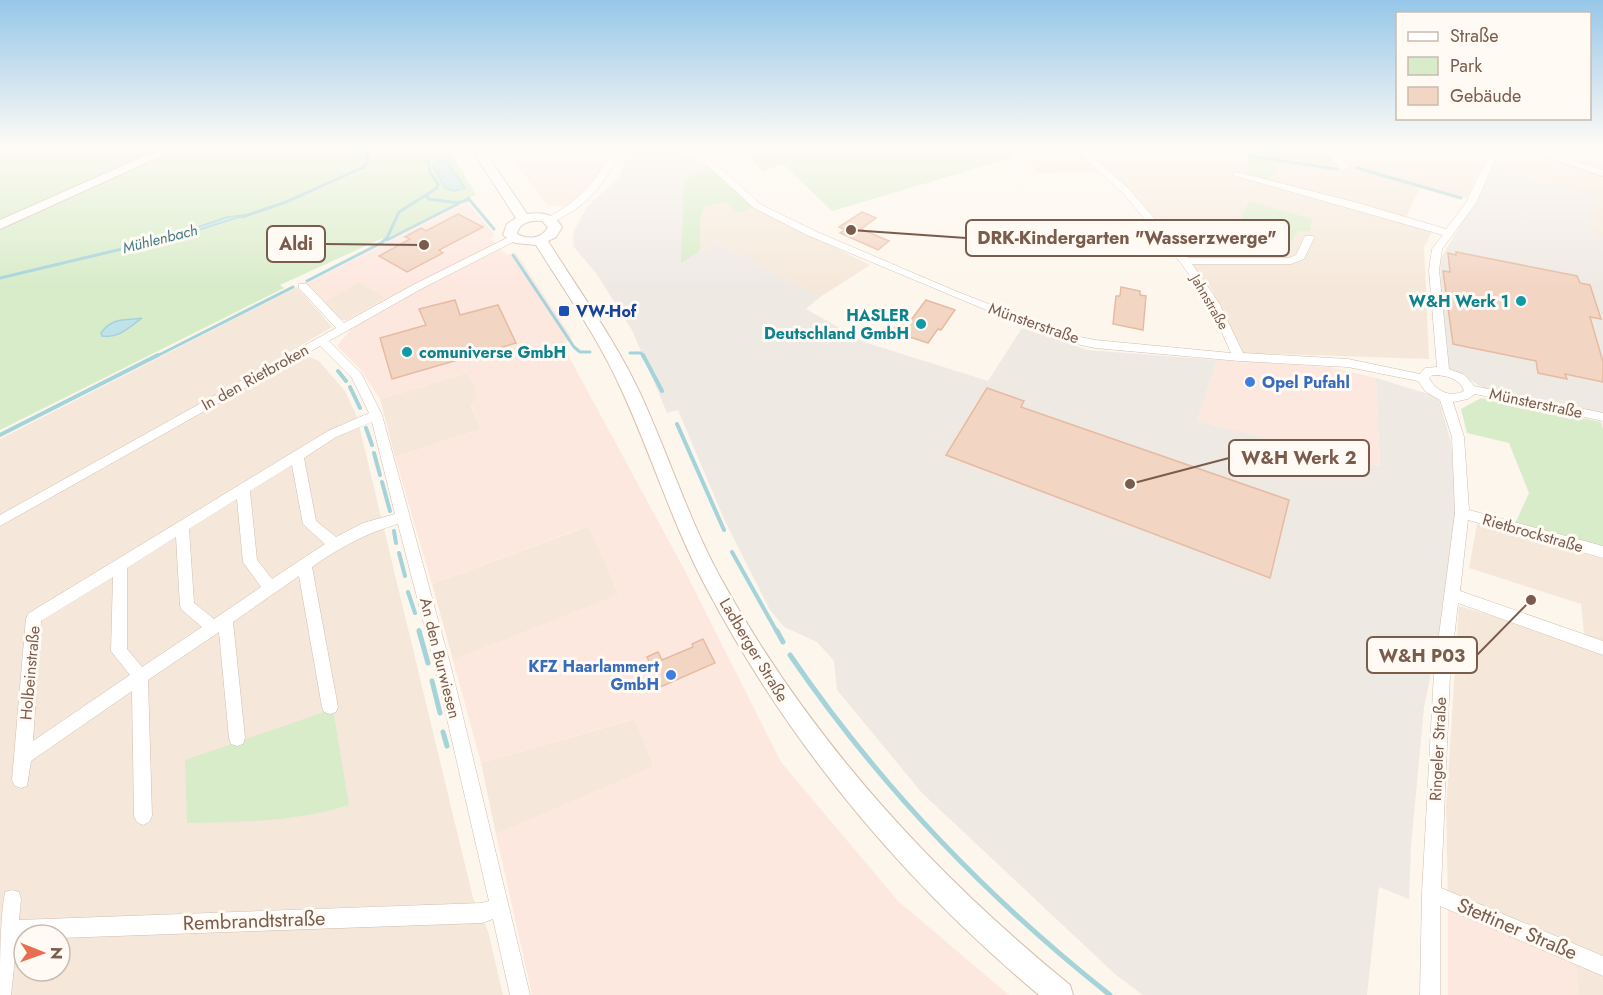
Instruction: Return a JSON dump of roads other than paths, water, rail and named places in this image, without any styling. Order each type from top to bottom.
[{"type":"main road","points":[[0,225],[71,193]]},
{"type":"main road","points":[[506,193],[523,219]]},
{"type":"main road","points":[[541,217],[550,220],[555,226],[554,230],[540,240],[525,242],[510,235],[511,228],[523,219],[541,217]]},
{"type":"main road","name":"Ladberger Straße","points":[[540,240],[609,348],[713,582],[748,644],[809,737],[858,800],[949,897],[1015,959],[1060,995]]},
{"type":"street","points":[[550,220],[575,207],[591,193]]},
{"type":"street","name":"Münsterstraße","points":[[744,193],[758,206],[801,228],[949,292],[1062,336],[1095,344],[1239,357],[1348,363],[1423,378],[1428,388],[1445,397],[1464,398],[1470,393],[1470,389]]},
{"type":"street","name":"Jahnstraße","points":[[1128,193],[1185,261],[1214,303],[1239,357]]},
{"type":"street","points":[[1310,193],[1448,233]]},
{"type":"street","points":[[1423,378],[1429,371],[1443,371],[1434,270],[1437,249],[1475,193]]},
{"type":"street","name":"In den Rietbroken","points":[[0,521],[417,286],[513,238]]},
{"type":"street","points":[[1185,261],[1292,261],[1300,257],[1310,238]]},
{"type":"street","points":[[303,286],[335,322],[344,328]]},
{"type":"street","name":"An den Burwiesen","points":[[321,340],[357,376],[376,415],[447,682],[520,995]]},
{"type":"street","name":"Münsterstraße","points":[[1443,371],[1460,378],[1470,389],[1603,417]]},
{"type":"street","name":"Ringeler Straße","points":[[1430,995],[1431,893],[1442,673],[1462,513],[1458,437],[1445,397]]},
{"type":"street","name":"Holbeinstraße","points":[[21,780],[34,618],[297,456],[351,424],[376,415]]},
{"type":"street","points":[[297,456],[310,524],[335,544]]},
{"type":"street","points":[[243,490],[250,562],[269,587]]},
{"type":"street","name":"Rietbrockstraße","points":[[1462,513],[1603,552]]},
{"type":"street","name":"Holbeinstraße","points":[[23,757],[335,544],[368,527],[403,517]]},
{"type":"street","points":[[182,526],[187,606],[218,622],[237,738]]},
{"type":"street","points":[[304,564],[330,707]]},
{"type":"street","points":[[120,565],[119,651],[140,676],[143,816]]},
{"type":"street","points":[[1452,595],[1603,648]]},
{"type":"street","name":"Stettiner Straße","points":[[1431,893],[1603,966]]},
{"type":"street","points":[[1,995],[12,899]]},
{"type":"street","name":"Rembrandtstraße","points":[[8,930],[482,913],[499,907]]},
{"type":"water","points":[[246,215],[170,239],[169,237],[227,217]]},
{"type":"water","points":[[142,318],[119,334],[102,336],[101,333],[105,328],[114,322]]},
{"type":"waterway","name":"Mühlenbach","points":[[242,217],[305,193]]},
{"type":"waterway","points":[[1445,193],[1461,198]]},
{"type":"waterway","points":[[307,281],[381,243],[387,238],[399,212],[426,195]]},
{"type":"waterway","points":[[426,195],[429,199],[459,203],[469,199]]},
{"type":"waterway","points":[[469,199],[494,229]]},
{"type":"waterway","points":[[387,240],[458,204]]},
{"type":"waterway","name":"Mühlenbach","points":[[0,278],[172,237]]},
{"type":"waterway","points":[[513,255],[574,347],[580,352],[590,352]]},
{"type":"waterway","points":[[155,357],[293,287]]},
{"type":"waterway","points":[[630,353],[641,353],[644,357]]},
{"type":"waterway","points":[[0,435],[158,355]]},
{"type":"waterway","points":[[643,355],[662,391]]},
{"type":"waterway","points":[[338,371],[346,381]]},
{"type":"waterway","points":[[350,387],[360,408]]},
{"type":"waterway","points":[[677,424],[724,530]]},
{"type":"waterway","points":[[366,428],[372,445]]},
{"type":"waterway","points":[[374,453],[380,475]]},
{"type":"waterway","points":[[382,482],[390,511]]},
{"type":"waterway","points":[[394,531],[396,543]]},
{"type":"waterway","points":[[732,552],[777,632]]},
{"type":"waterway","points":[[399,553],[405,576]]},
{"type":"waterway","points":[[408,592],[415,613]]},
{"type":"waterway","points":[[419,631],[428,663]]},
{"type":"waterway","points":[[777,631],[783,642]]},
{"type":"waterway","points":[[790,655],[860,749],[937,837],[1020,919],[1110,995]]},
{"type":"waterway","points":[[432,681],[440,713]]},
{"type":"waterway","points":[[443,732],[447,746]]},
{"type":"place","name":"DRK-Kindergarten \"Wasserzwerge\"","points":[[851,230]]},
{"type":"place","name":"Aldi","points":[[424,245]]},
{"type":"place","name":"W&H Werk 1","points":[[1521,301]]},
{"type":"place","name":"VW-Hof","points":[[564,311]]},
{"type":"place","name":"HASLER Deutschland GmbH","points":[[921,324]]},
{"type":"place","name":"comuniverse GmbH","points":[[407,352]]},
{"type":"place","name":"Opel Pufahl","points":[[1250,382]]},
{"type":"place","name":"W&H Werk 2","points":[[1130,484]]},
{"type":"place","name":"W&H P03","points":[[1531,600]]},
{"type":"place","name":"KFZ Haarlammert GmbH","points":[[671,675]]}]
